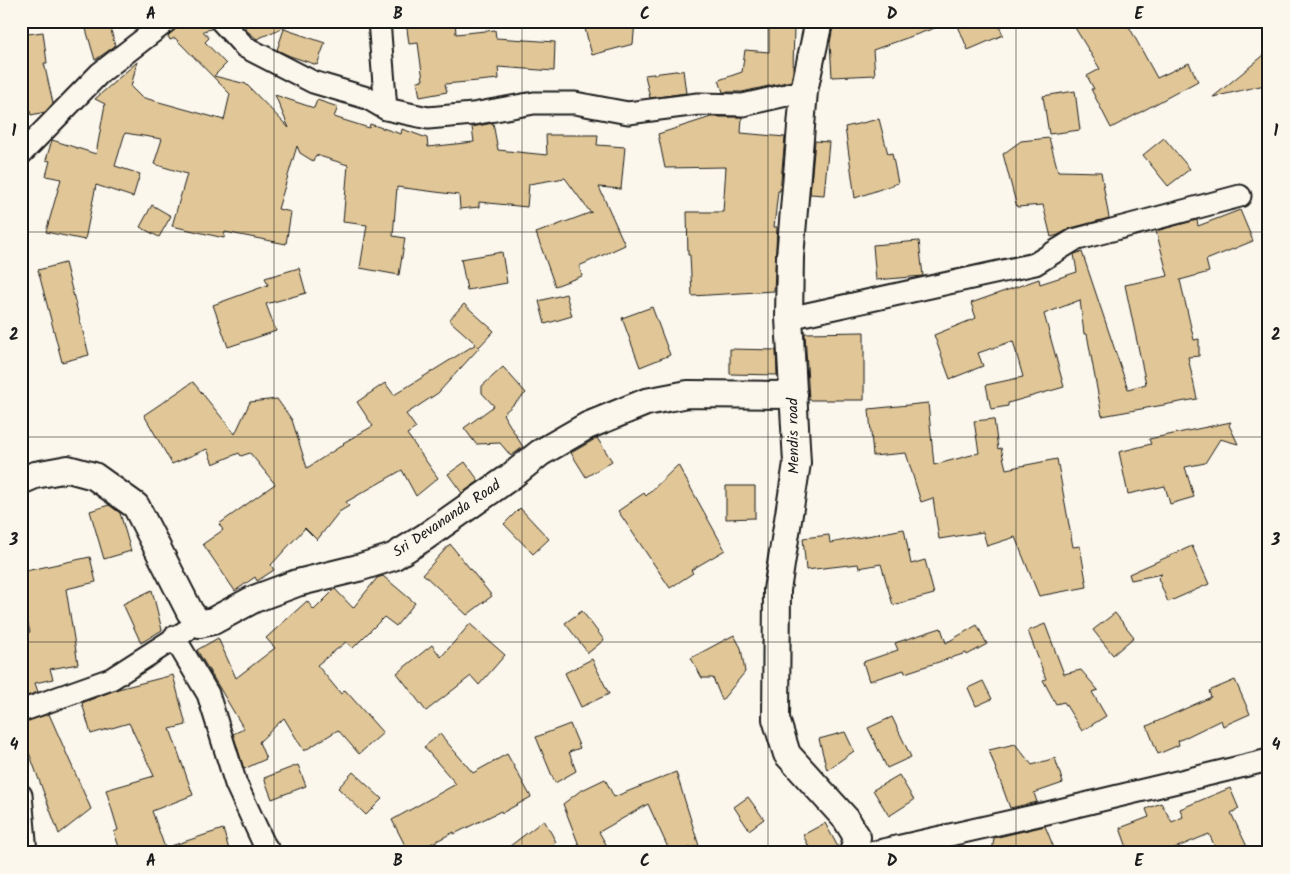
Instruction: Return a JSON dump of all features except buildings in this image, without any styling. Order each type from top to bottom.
[{"type":"street","points":[[21,154],[100,73],[168,21]]},
{"type":"street","points":[[221,21],[245,47],[312,82],[367,98],[386,109],[428,118],[473,114],[534,103],[575,103],[628,113],[698,104],[742,105],[804,91]]},
{"type":"street","points":[[378,21],[386,109]]},
{"type":"street","name":"Mendis road","points":[[819,21],[804,91],[790,257],[789,318],[797,463],[777,590],[776,719],[787,754],[846,819],[857,837],[853,853]]},
{"type":"street","points":[[789,318],[1035,264],[1074,240],[1240,196]]},
{"type":"street","name":"Sri Devananda Road","points":[[21,711],[111,679],[174,637],[200,624],[213,621],[254,599],[297,583],[358,568],[393,556],[425,537],[510,477],[540,453],[587,426],[646,402],[688,394],[794,396]]},
{"type":"street","points":[[21,482],[35,475],[68,469],[94,476],[136,506],[190,612],[200,624]]},
{"type":"street","points":[[174,637],[208,694],[236,784],[270,853]]},
{"type":"street","points":[[870,853],[1269,760]]},
{"type":"street","points":[[21,795],[26,853]]}]
